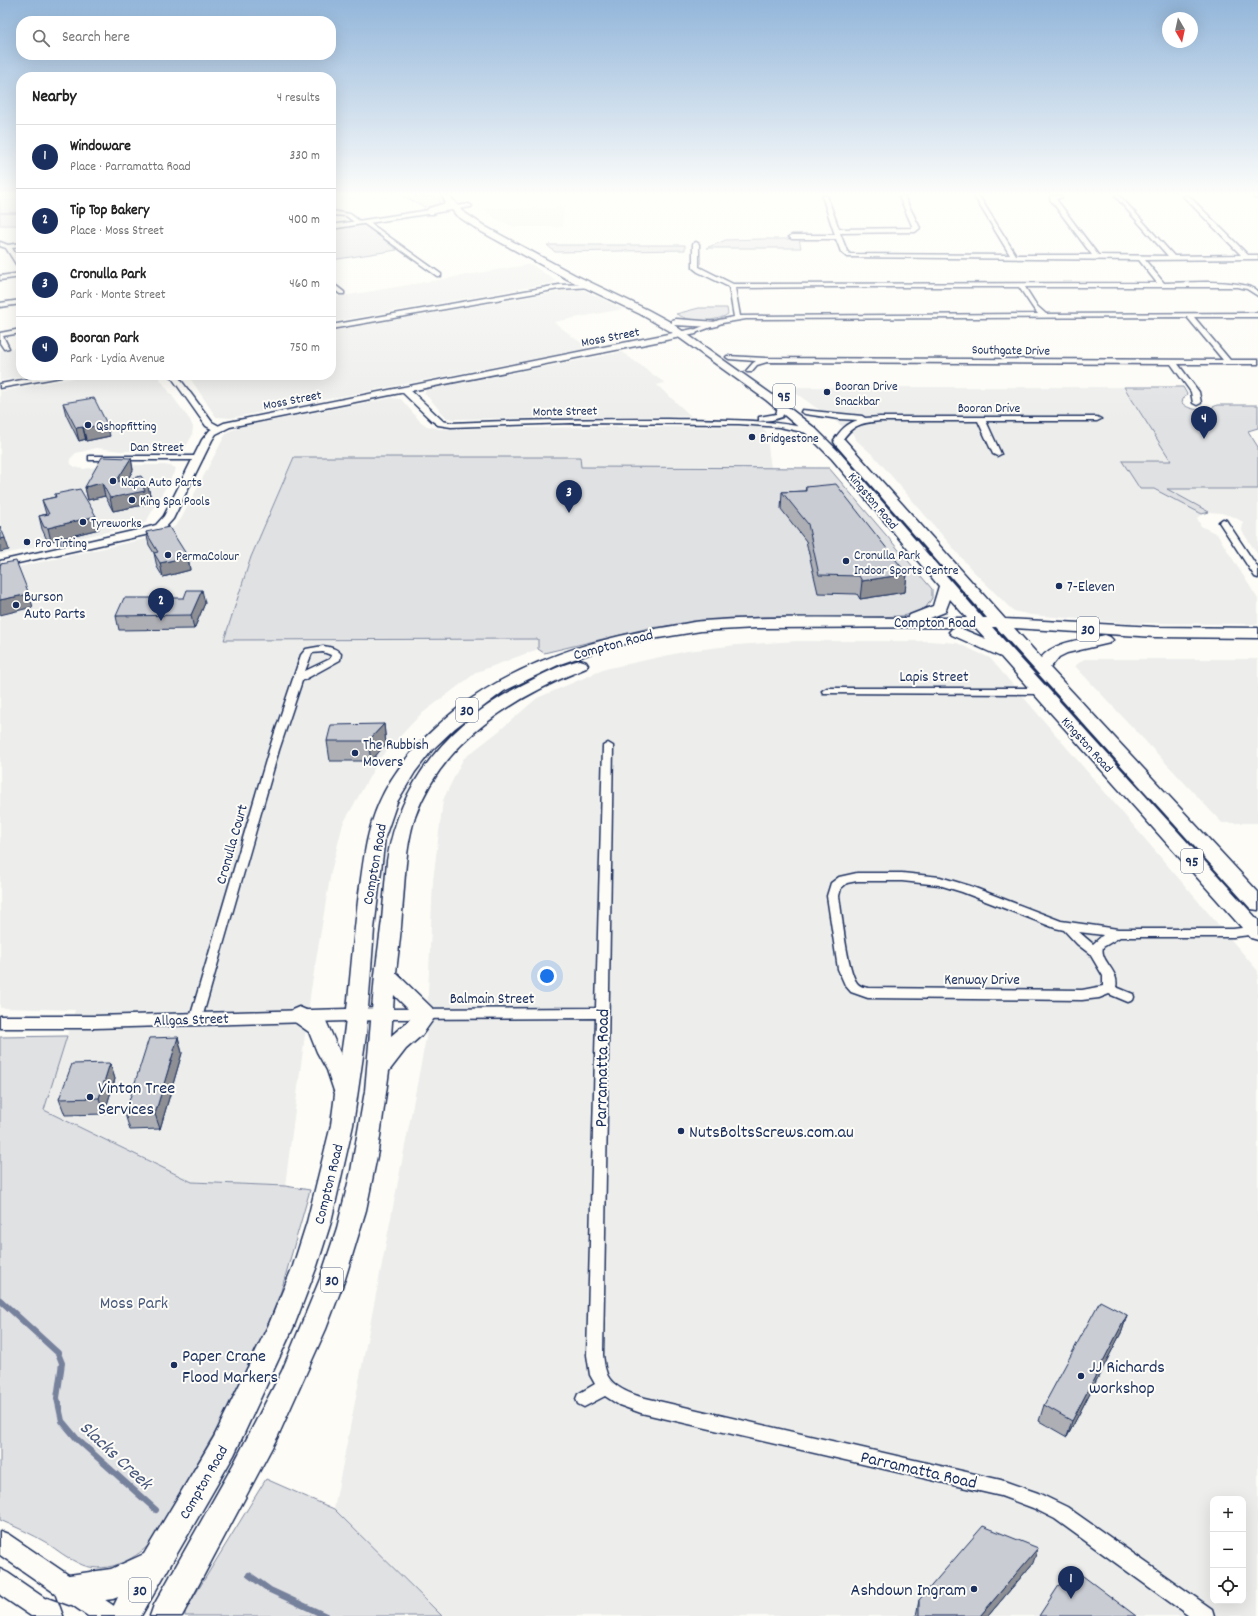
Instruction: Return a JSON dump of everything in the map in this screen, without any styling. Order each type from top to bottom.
[{"type":"main road","name":"Kingston Road","points":[[560,271],[687,333],[729,357],[805,412],[831,434],[862,466],[922,536],[995,628],[1008,655],[1257,931]]},
{"type":"main road","name":"Kingston Road","points":[[575,271],[676,322],[687,333],[812,432],[840,460],[947,585],[1042,668],[1258,904]]},
{"type":"main road","points":[[676,322],[709,329]]},
{"type":"main road","points":[[907,622],[940,608],[947,585]]},
{"type":"main road","name":"Compton Road","points":[[124,1616],[224,1446],[281,1326],[305,1266],[319,1222],[338,1146],[347,1096],[364,929],[376,837],[388,802],[406,770],[426,746],[449,724],[480,700],[518,678],[561,659],[601,645],[650,634],[701,626],[736,624],[907,622],[995,628],[1106,640],[1167,643],[1258,644]]},
{"type":"main road","name":"Compton Road","points":[[165,1616],[247,1470],[284,1395],[324,1302],[350,1226],[369,1136],[378,1070],[382,1014],[392,920],[396,854],[399,837],[411,803],[431,769],[443,752],[474,723],[506,700],[546,679],[586,662],[646,645],[688,638],[748,633],[957,632],[995,628],[1258,633]]},
{"type":"main road","points":[[957,632],[1008,655]]},
{"type":"main road","points":[[1042,668],[1053,654],[1062,649],[1106,640]]},
{"type":"main road","points":[[378,1070],[398,1043],[414,1029],[426,1014],[386,975]]},
{"type":"main road","points":[[299,1015],[318,1027],[328,1052],[338,1069],[347,1096]]},
{"type":"main road","points":[[69,1590],[113,1584],[155,1564]]},
{"type":"street","points":[[434,271],[439,275]]},
{"type":"street","points":[[701,271],[732,286],[1247,286],[1258,294]]},
{"type":"street","points":[[1151,271],[1162,285]]},
{"type":"street","points":[[0,278],[16,276]]},
{"type":"street","points":[[559,287],[572,278]]},
{"type":"street","points":[[336,326],[559,287],[590,286]]},
{"type":"street","points":[[732,286],[737,318]]},
{"type":"street","points":[[1021,286],[1034,308],[1044,316]]},
{"type":"street","points":[[336,288],[342,293]]},
{"type":"street","points":[[0,305],[16,303]]},
{"type":"street","points":[[1189,315],[1228,362]]},
{"type":"street","points":[[687,333],[709,329],[737,318],[1258,315]]},
{"type":"street","points":[[6,348],[0,336],[16,333]]},
{"type":"street","name":"Moss Street","points":[[218,429],[227,425],[687,333]]},
{"type":"street","name":"Southgate Drive","points":[[729,357],[765,360],[1258,362]]},
{"type":"street","points":[[749,371],[754,365],[765,360]]},
{"type":"street","points":[[1173,362],[1195,392],[1197,403]]},
{"type":"street","points":[[0,386],[33,380]]},
{"type":"street","points":[[0,564],[145,532],[160,527],[167,520],[207,440],[218,429],[208,424],[177,380]]},
{"type":"street","name":"Monte Street","points":[[405,390],[434,418],[441,423],[452,425],[578,421],[739,422],[779,425],[812,432]]},
{"type":"street","name":"Monte Street","points":[[739,422],[776,417],[780,414],[782,408]]},
{"type":"street","name":"Booran Drive","points":[[805,412],[839,417],[880,419],[1097,419]]},
{"type":"street","name":"Booran Drive","points":[[831,434],[862,422],[880,419]]},
{"type":"street","points":[[981,419],[997,454]]},
{"type":"street","name":"Dan Street","points":[[92,458],[199,458]]},
{"type":"street","points":[[1223,522],[1258,575]]},
{"type":"street","name":"Cronulla Court","points":[[196,1018],[274,750],[298,679]]},
{"type":"street","name":"Lapis Street","points":[[827,691],[1040,691]]},
{"type":"street","name":"Parramatta Road","points":[[608,746],[595,1355],[598,1375],[606,1387],[625,1400],[641,1405],[1001,1488],[1026,1496],[1061,1513],[1205,1616]]},
{"type":"street","name":"Kenway Drive","points":[[1069,928],[1087,947],[1096,952],[1110,975],[1111,981],[1109,989],[1099,994],[1082,995],[868,994],[852,992],[844,969],[833,904],[834,880],[857,877],[916,878],[940,881],[966,889],[1069,928],[1118,933],[1233,933],[1257,931]]},
{"type":"street","points":[[1096,952],[1098,945],[1118,933]]},
{"type":"street","points":[[1109,989],[1128,997]]},
{"type":"street","name":"Balmain Street","points":[[382,1014],[602,1013]]},
{"type":"street","name":"Allgas Street","points":[[0,1022],[140,1021],[299,1015],[382,1014]]},
{"type":"street","points":[[584,1399],[606,1387]]},
{"type":"street","points":[[0,1542],[109,1616]]},
{"type":"street","points":[[0,1581],[48,1615]]},
{"type":"shaded area","points":[[487,271],[542,271],[556,281],[553,283],[336,321],[336,297]]},
{"type":"shaded area","points":[[575,289],[584,290],[623,309],[554,322],[588,348],[231,418],[216,417],[191,380],[336,380],[336,330]]},
{"type":"shaded area","points":[[16,348],[16,378],[0,381],[0,350]]},
{"type":"shaded area","points":[[622,352],[665,383],[657,385],[691,416],[454,419],[447,418],[424,393],[426,390]]},
{"type":"shaded area","points":[[63,380],[161,380],[190,420],[193,427],[192,436],[184,450],[120,451],[97,448],[76,453],[70,459],[71,464],[75,467],[83,469],[111,465],[165,465],[174,467],[176,469],[146,522],[140,525],[0,555],[0,391]]},
{"type":"shaded area","points":[[787,387],[1124,387],[1171,461],[1123,461],[1140,489],[1154,489],[1202,514],[1197,518],[1201,526],[1217,534],[1258,599],[1258,624],[1125,623],[1031,615],[1013,611],[971,569],[876,458],[855,439],[853,434]]},
{"type":"shaded area","points":[[391,398],[401,399],[420,421],[427,426],[440,429],[760,427],[766,431],[771,468],[581,467],[580,457],[293,457],[251,557],[224,640],[539,639],[538,649],[477,672],[420,715],[380,758],[343,824],[331,872],[311,990],[285,1186],[192,1182],[43,1110],[75,1010],[0,1008],[0,571],[149,538],[165,532],[175,526],[181,519],[224,437],[229,431],[244,426]]},
{"type":"shaded area","points":[[1166,489],[1258,489],[1258,555],[1242,531],[1243,522],[1234,517],[1221,513],[1209,512]]},
{"type":"shaded area","points":[[797,641],[930,641],[957,643],[990,658],[1258,971],[1258,1616],[442,1616],[334,1509],[426,1038],[433,880],[443,800],[463,759],[499,731],[537,698],[605,669],[687,651],[736,645]]},
{"type":"shaded area","points":[[1084,659],[1258,659],[1258,823],[1222,823],[1075,666]]},
{"type":"green space","points":[[699,308],[727,308],[728,314],[716,319],[695,321],[676,314]]},
{"type":"green space","points":[[1124,387],[1183,387],[1187,394],[1182,403],[1190,408],[1199,410],[1217,405],[1258,405],[1258,428],[1248,431],[1258,447],[1258,489],[1167,489],[1209,512],[1202,514],[1154,489],[1140,489],[1122,461],[1171,461]]},
{"type":"green space","points":[[294,457],[580,457],[581,467],[829,468],[932,589],[932,598],[925,609],[918,613],[901,616],[850,618],[761,617],[730,619],[649,628],[544,653],[538,649],[538,639],[224,640],[251,557]]},
{"type":"green space","name":"Moss Park","points":[[67,1036],[44,1110],[192,1182],[285,1186],[310,1190],[281,1291],[244,1385],[151,1543],[136,1556],[127,1561],[117,1565],[97,1568],[88,1567],[78,1563],[47,1543],[0,1520],[0,1037]]},
{"type":"green space","points":[[266,1479],[334,1509],[442,1616],[185,1616],[185,1611]]},
{"type":"building","points":[[94,398],[107,424],[76,428],[63,403]]},
{"type":"building","points":[[102,457],[131,458],[116,482],[141,476],[148,486],[143,487],[145,491],[110,498],[102,483],[85,487]]},
{"type":"building","name":"Cronulla Park Indoor Sports Centre","points":[[836,484],[907,574],[862,581],[859,576],[819,575],[808,524],[782,492],[806,491],[806,487]]},
{"type":"building","points":[[80,489],[96,516],[48,528],[44,527],[39,516],[49,514],[42,500],[56,497],[55,494]]},
{"type":"building","points":[[0,526],[5,538],[0,539]]},
{"type":"building","points":[[169,527],[188,557],[160,563],[154,553],[158,552],[146,532]]},
{"type":"building","points":[[16,561],[29,594],[0,600],[0,564]]},
{"type":"building","points":[[187,590],[202,590],[191,615],[116,616],[124,598],[184,598]]},
{"type":"building","points":[[384,724],[368,741],[327,741],[331,725]]},
{"type":"building","points":[[178,1037],[155,1114],[125,1114],[149,1038]]},
{"type":"building","points":[[110,1063],[99,1098],[59,1099],[72,1064]]},
{"type":"building","name":"JJ Richards workshop","points":[[1100,1301],[1127,1315],[1072,1421],[1044,1405]]},
{"type":"building","name":"Ashdown Ingram","points":[[983,1526],[1038,1548],[980,1616],[919,1616],[919,1600]]},
{"type":"building","points":[[1071,1567],[1136,1616],[1039,1616]]},
{"type":"waterway","name":"Slacks Creek","points":[[0,1300],[58,1353],[62,1363],[57,1398],[62,1421],[77,1439],[156,1510]]},
{"type":"waterway","name":"Slacks Creek","points":[[249,1575],[270,1590],[326,1616]]},
{"type":"place","name":"Booran Drive Snackbar","points":[[827,392]]},
{"type":"place","name":"Qshopfitting","points":[[88,425]]},
{"type":"place","name":"Bridgestone","points":[[752,437]]},
{"type":"place","name":"Booran Park","points":[[1204,439]]},
{"type":"place","name":"Napa Auto Parts","points":[[113,481]]},
{"type":"place","name":"King Spa Pools","points":[[132,500]]},
{"type":"place","name":"Cronulla Park","points":[[569,513]]},
{"type":"place","name":"Tyreworks","points":[[83,522]]},
{"type":"place","name":"Pro Tinting","points":[[27,542]]},
{"type":"place","name":"PermaColour","points":[[168,555]]},
{"type":"place","name":"Cronulla Park Indoor Sports Centre","points":[[846,561]]},
{"type":"place","name":"7-Eleven","points":[[1059,586]]},
{"type":"place","name":"Burson Auto Parts","points":[[16,605]]},
{"type":"place","name":"Tip Top Bakery","points":[[161,621]]},
{"type":"place","name":"The Rubbish Movers","points":[[355,753]]},
{"type":"place","name":"Vinton Tree Services","points":[[90,1097]]},
{"type":"place","name":"NutsBoltsScrews.com.au","points":[[681,1131]]},
{"type":"place","name":"Paper Crane Flood Markers","points":[[174,1365]]},
{"type":"place","name":"JJ Richards workshop","points":[[1081,1376]]},
{"type":"place","name":"Ashdown Ingram","points":[[974,1589]]},
{"type":"place","name":"Windoware","points":[[1071,1599]]}]
